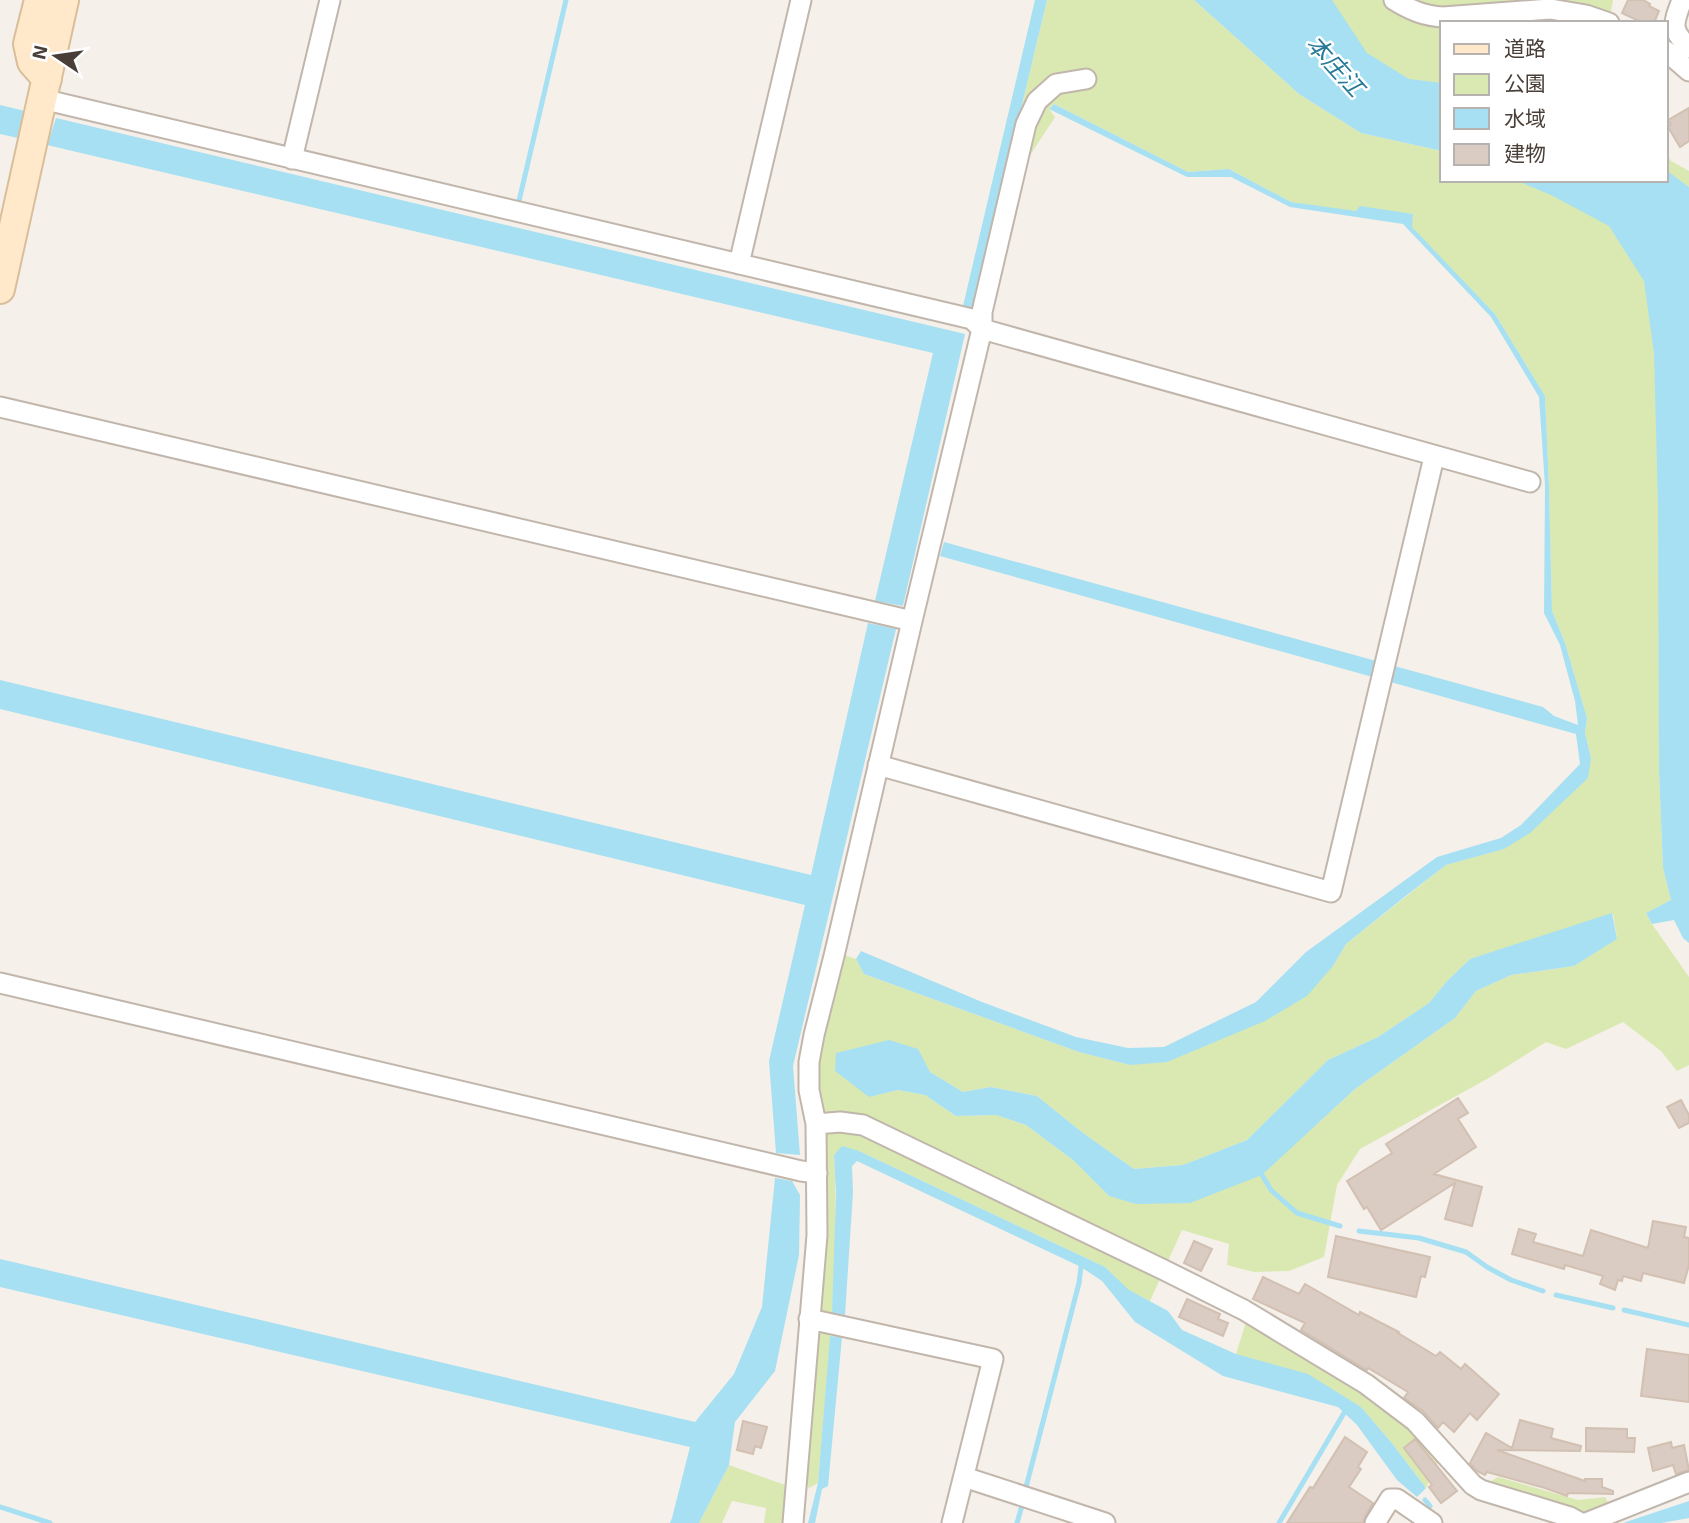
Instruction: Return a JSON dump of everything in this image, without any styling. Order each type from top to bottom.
[{"type":"street","points":[[39,0],[29,44],[32,62],[44,89]]},
{"type":"street","points":[[0,289],[64,0]]},
{"type":"street","points":[[292,159],[330,0]]},
{"type":"street","points":[[739,264],[801,0]]},
{"type":"street","points":[[1394,0],[1410,10],[1443,18],[1550,9],[1603,21]]},
{"type":"street","points":[[1682,0],[1674,21],[1677,36],[1689,48]]},
{"type":"street","points":[[1668,53],[1689,71]]},
{"type":"street","points":[[793,1523],[817,1235],[816,1124],[809,1090],[809,1062],[814,1035],[982,329],[982,312],[1026,124],[1038,102],[1056,84],[1086,79]]},
{"type":"street","points":[[44,89],[292,159],[972,319],[982,329],[1530,482]]},
{"type":"street","points":[[0,407],[912,621]]},
{"type":"street","points":[[878,765],[1331,892],[1434,457]]},
{"type":"street","points":[[0,983],[817,1173]]},
{"type":"street","points":[[816,1124],[840,1122],[863,1125],[1244,1310],[1366,1384],[1415,1420],[1473,1485],[1581,1523]]},
{"type":"street","points":[[810,1319],[993,1359],[952,1523]]},
{"type":"street","points":[[964,1476],[1105,1523]]},
{"type":"street","points":[[1586,1523],[1689,1482]]},
{"type":"street","points":[[1375,1523],[1390,1499],[1396,1499],[1432,1523]]},
{"type":"green space","points":[[1047,0],[1194,0],[1299,94],[1361,133],[1440,151],[1440,182],[1589,182],[1652,246],[1674,548],[1659,771],[1663,868],[1671,900],[1646,913],[1689,977],[1689,1065],[1677,1071],[1661,1051],[1623,1022],[1566,1049],[1546,1042],[1487,1079],[1360,1149],[1337,1185],[1324,1257],[1289,1271],[1254,1272],[1227,1265],[1229,1244],[1182,1230],[1150,1301],[1128,1290],[1105,1267],[859,1151],[834,1155],[834,1278],[829,1360],[818,1483],[809,1488],[803,1478],[817,1060],[842,954],[856,959],[864,974],[1079,1052],[1130,1065],[1333,966],[1346,944],[1446,865],[1503,849],[1591,758],[1585,733],[1587,718],[1565,643],[1552,611],[1545,396],[1495,314],[1411,227],[1413,214],[1356,212],[1291,202],[1229,169],[1188,172],[1054,104],[1049,109],[1055,117],[1029,157],[1010,155]],"holes":[[[1613,914],[1617,938],[1574,966],[1511,975],[1476,991],[1455,1018],[1355,1089],[1318,1123],[1109,1196],[1073,1160],[1026,1125],[996,1115],[956,1116],[925,1095],[898,1090],[869,1097],[930,1072],[963,1092],[991,1087],[1037,1096],[1134,1169],[1183,1165],[1247,1140],[1328,1060],[1378,1037],[1429,1003],[1470,959]]]},
{"type":"green space","points":[[1304,0],[1613,0],[1609,21],[1440,21],[1440,98],[1401,92]]},
{"type":"green space","points":[[1668,156],[1671,161],[1689,171],[1689,187],[1668,172]]},
{"type":"green space","points":[[1246,1322],[1362,1388],[1409,1425],[1439,1460],[1426,1488],[1361,1407],[1236,1354]]},
{"type":"green space","points":[[729,1465],[785,1485],[785,1523],[764,1523],[766,1508],[732,1501],[722,1523],[699,1523]]},
{"type":"green space","points":[[1498,1477],[1578,1500],[1605,1497],[1611,1507],[1586,1516],[1486,1484]]},
{"type":"water","points":[[1035,0],[1047,0],[973,310],[963,306]]},
{"type":"water","name":"本庄江","points":[[1194,0],[1332,0],[1367,53],[1409,79],[1440,83],[1440,151],[1361,133],[1299,94]]},
{"type":"water","points":[[1054,104],[1188,172],[1229,169],[1291,202],[1356,211],[1360,206],[1413,214],[1412,227],[1495,314],[1545,396],[1552,611],[1565,643],[1587,718],[1585,733],[1591,758],[1588,778],[1530,833],[1504,849],[1446,865],[1346,944],[1333,966],[1307,996],[1265,1021],[1167,1062],[1130,1065],[1079,1052],[864,974],[856,959],[861,951],[982,1002],[1076,1037],[1128,1048],[1164,1047],[1256,1002],[1306,952],[1437,857],[1501,838],[1521,825],[1580,764],[1576,734],[940,556],[944,542],[1543,707],[1554,716],[1578,725],[1575,701],[1560,645],[1544,613],[1545,486],[1539,397],[1491,317],[1403,224],[1290,207],[1231,177],[1187,177],[1049,109]]},
{"type":"water","points":[[0,105],[25,111],[18,138],[0,134]]},
{"type":"water","points":[[56,118],[965,334],[903,606],[875,601],[933,353],[47,145]]},
{"type":"water","points":[[1668,171],[1689,187],[1689,943],[1683,938],[1674,920],[1652,924],[1646,913],[1671,900],[1663,868],[1659,771],[1658,505],[1654,353],[1644,281],[1609,226],[1551,195],[1520,182],[1668,182]]},
{"type":"water","points":[[868,623],[896,629],[793,1066],[800,1155],[776,1153],[769,1061],[805,905],[0,709],[0,680],[811,875]]},
{"type":"water","points":[[1612,913],[1617,939],[1574,966],[1511,975],[1476,991],[1455,1018],[1355,1089],[1262,1175],[1190,1203],[1136,1204],[1109,1196],[1073,1160],[1026,1125],[996,1115],[956,1116],[925,1095],[898,1090],[869,1097],[835,1071],[836,1053],[889,1040],[918,1049],[930,1072],[963,1092],[991,1087],[1037,1096],[1134,1169],[1183,1165],[1247,1140],[1328,1060],[1378,1037],[1429,1003],[1470,959]]},
{"type":"water","points":[[842,1146],[859,1151],[1105,1267],[1129,1290],[1168,1311],[1182,1330],[1236,1354],[1308,1374],[1361,1407],[1426,1488],[1417,1497],[1397,1480],[1357,1425],[1338,1407],[1223,1376],[1135,1322],[1102,1281],[1081,1267],[857,1161],[852,1166],[853,1193],[845,1315],[832,1313],[836,1194],[834,1155]]},
{"type":"water","points":[[775,1178],[792,1181],[800,1195],[799,1255],[775,1371],[735,1422],[729,1465],[699,1523],[670,1523],[690,1447],[0,1287],[0,1259],[695,1422],[734,1374],[762,1307]]},
{"type":"water","points":[[830,1336],[842,1337],[828,1486],[822,1489],[815,1523],[808,1523],[818,1483]]},
{"type":"water","points":[[1689,1501],[1689,1518],[1661,1523],[1623,1523]]},
{"type":"building","points":[[1628,0],[1643,0],[1659,11],[1655,21],[1639,21],[1622,13]]},
{"type":"building","points":[[1689,108],[1689,141],[1680,147],[1668,127],[1671,125],[1668,120]]},
{"type":"building","points":[[1458,1098],[1468,1113],[1458,1119],[1476,1147],[1434,1174],[1482,1187],[1472,1226],[1445,1219],[1455,1183],[1381,1230],[1347,1181],[1392,1153],[1386,1144]]},
{"type":"building","points":[[1681,1100],[1689,1115],[1689,1123],[1679,1128],[1667,1107]]},
{"type":"building","points":[[1653,1221],[1686,1227],[1684,1237],[1689,1238],[1689,1265],[1684,1283],[1643,1273],[1641,1281],[1623,1276],[1622,1281],[1618,1280],[1615,1290],[1600,1284],[1603,1276],[1565,1265],[1564,1269],[1512,1254],[1519,1229],[1536,1234],[1533,1242],[1583,1256],[1591,1230],[1648,1248]]},
{"type":"building","points":[[1336,1236],[1430,1257],[1425,1277],[1421,1276],[1416,1297],[1328,1277]]},
{"type":"building","points":[[1194,1241],[1212,1249],[1201,1271],[1184,1263]]},
{"type":"building","points":[[1263,1277],[1299,1294],[1305,1284],[1359,1315],[1360,1312],[1399,1332],[1436,1356],[1440,1352],[1461,1369],[1465,1364],[1499,1394],[1477,1420],[1470,1413],[1454,1432],[1443,1422],[1438,1428],[1423,1411],[1404,1398],[1408,1392],[1301,1330],[1305,1323],[1253,1299]]},
{"type":"building","points":[[1187,1299],[1220,1314],[1218,1319],[1228,1323],[1223,1336],[1179,1317]]},
{"type":"building","points":[[1647,1349],[1689,1355],[1689,1402],[1641,1396]]},
{"type":"building","points":[[1520,1420],[1553,1429],[1551,1438],[1581,1446],[1580,1451],[1497,1450],[1585,1481],[1602,1479],[1602,1487],[1613,1491],[1613,1494],[1568,1493],[1567,1496],[1477,1471],[1470,1463],[1486,1433],[1512,1448]]},
{"type":"building","points":[[743,1421],[767,1427],[761,1448],[755,1446],[753,1454],[737,1450]]},
{"type":"building","points":[[1586,1428],[1627,1429],[1627,1438],[1635,1438],[1634,1452],[1586,1451]]},
{"type":"building","points":[[1345,1437],[1367,1452],[1358,1467],[1361,1469],[1349,1487],[1373,1503],[1363,1523],[1287,1523],[1310,1487],[1313,1488]]},
{"type":"building","points":[[1415,1439],[1457,1491],[1441,1503],[1429,1487],[1432,1485],[1404,1448]]},
{"type":"building","points":[[1671,1442],[1672,1448],[1684,1445],[1689,1470],[1676,1474],[1673,1465],[1653,1471],[1648,1448]]},
{"type":"waterway","points":[[519,201],[566,0]]},
{"type":"waterway","points":[[1262,1175],[1271,1190],[1297,1213],[1340,1226]]},
{"type":"waterway","points":[[1359,1231],[1419,1238],[1466,1252],[1511,1280],[1543,1291]]},
{"type":"waterway","points":[[1025,1491],[1081,1267]]},
{"type":"waterway","points":[[1556,1295],[1613,1308]]},
{"type":"waterway","points":[[1624,1310],[1689,1325]]},
{"type":"waterway","points":[[1279,1523],[1344,1413]]},
{"type":"waterway","points":[[1425,1500],[1430,1506]]},
{"type":"waterway","points":[[1017,1523],[1023,1502]]},
{"type":"waterway","points":[[0,1507],[50,1523]]}]
